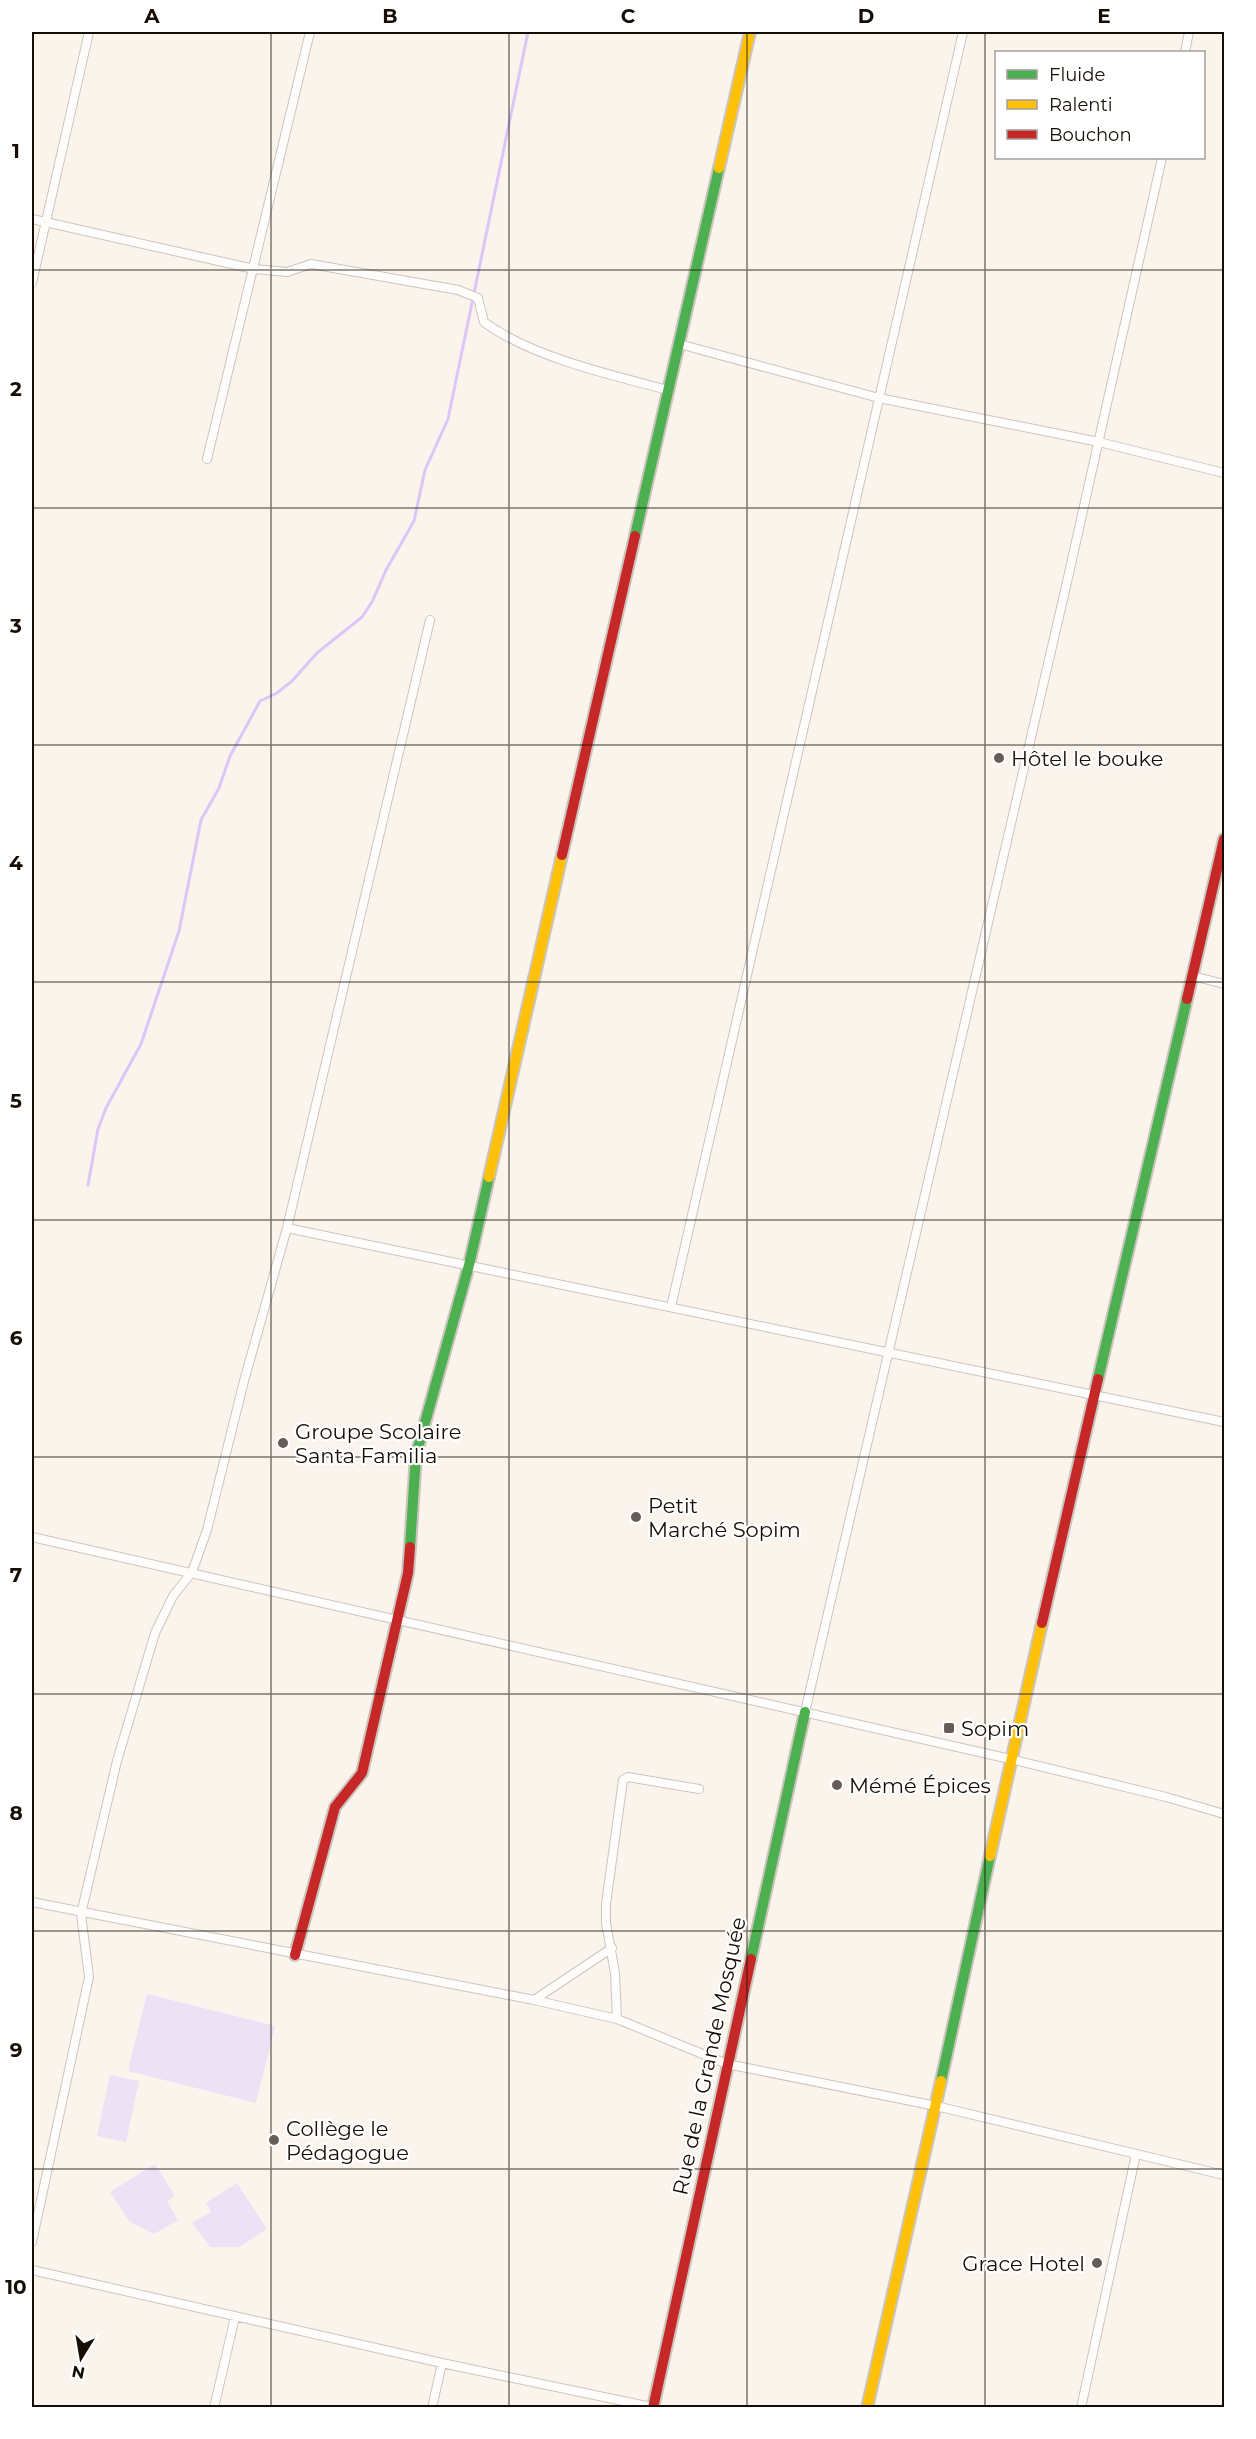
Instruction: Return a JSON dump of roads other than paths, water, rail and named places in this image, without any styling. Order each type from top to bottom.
[{"type":"street","points":[[32,283],[88,32]]},
{"type":"street","points":[[207,459],[310,32]]},
{"type":"street","points":[[295,1955],[334,1807],[362,1773],[398,1621],[408,1573],[416,1455],[469,1265],[750,32]]},
{"type":"street","points":[[671,1307],[963,32]]},
{"type":"street","points":[[1185,51],[1189,32]]},
{"type":"street","points":[[805,1712],[1099,442],[1162,159]]},
{"type":"street","points":[[32,219],[254,269],[287,272],[311,264],[458,290],[478,298],[484,321],[513,339],[597,371],[668,390]]},
{"type":"street","points":[[679,344],[879,398],[1099,442],[1224,473]]},
{"type":"street","points":[[32,2242],[89,1977],[81,1914],[117,1761],[155,1633],[173,1596],[192,1572],[207,1530],[244,1381],[287,1227],[430,620]]},
{"type":"street","points":[[867,2408],[936,2106],[1010,1759],[1224,839]]},
{"type":"street","points":[[1193,976],[1224,984]]},
{"type":"street","points":[[287,1227],[1224,1422]]},
{"type":"street","points":[[32,1538],[192,1572],[398,1621],[1010,1759],[1166,1797],[1224,1814]]},
{"type":"street","name":"Rue de la Grande Mosquée","points":[[654,2407],[805,1712]]},
{"type":"street","points":[[617,2019],[612,1948],[606,1923],[606,1904],[623,1780],[628,1777],[699,1789]]},
{"type":"street","points":[[32,1902],[81,1914],[534,2000],[617,2019],[727,2064],[936,2106],[1224,2175]]},
{"type":"street","points":[[534,2000],[612,1948]]},
{"type":"street","points":[[1081,2408],[1136,2154]]},
{"type":"street","points":[[32,2270],[442,2363],[654,2407]]},
{"type":"street","points":[[214,2408],[235,2317]]},
{"type":"street","points":[[432,2408],[442,2363]]},
{"type":"waterway","points":[[88,1185],[98,1129],[106,1108],[141,1044],[179,931],[201,820],[219,788],[230,756],[260,701],[277,693],[292,681],[317,653],[362,617],[414,521],[425,470],[448,419],[528,32]]},
{"type":"place","name":"Hôtel le bouke","points":[[999,758]]},
{"type":"place","name":"Groupe Scolaire Santa Familia","points":[[283,1443]]},
{"type":"place","name":"Petit Marché Sopim","points":[[636,1517]]},
{"type":"place","name":"Sopim","points":[[949,1728]]},
{"type":"place","name":"Mémé Épices","points":[[837,1785]]},
{"type":"place","name":"Collège le Pédagogue","points":[[274,2140]]},
{"type":"place","name":"Grace Hotel","points":[[1097,2263]]}]
